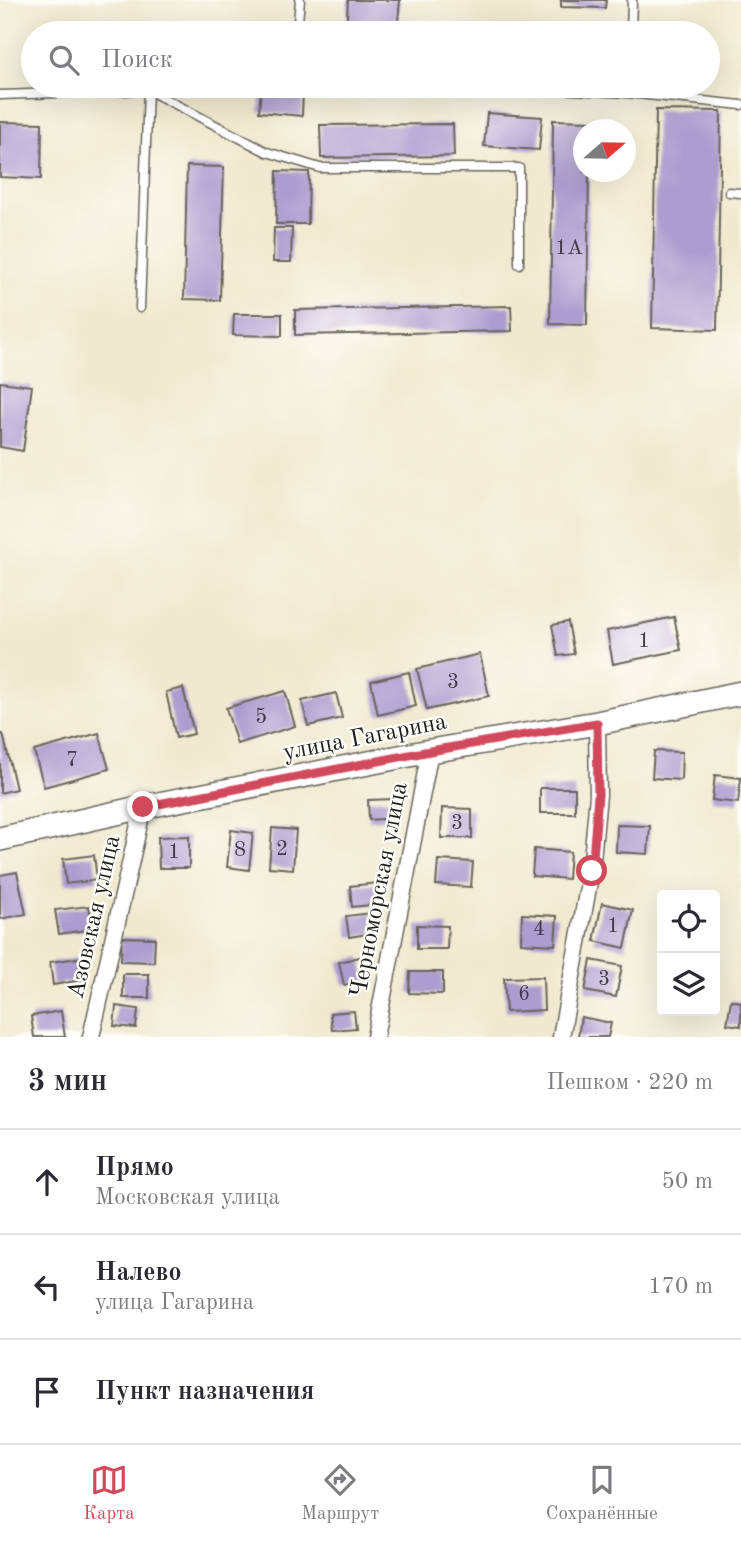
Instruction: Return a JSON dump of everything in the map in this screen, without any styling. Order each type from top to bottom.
[{"type":"street","name":"улица Гагарина","points":[[0,839],[143,807],[430,751],[597,723],[741,693]]},
{"type":"street","points":[[561,1037],[592,871],[598,795],[597,723]]},
{"type":"street","name":"Черноморская улица","points":[[375,1037],[430,751]]},
{"type":"street","name":"Азовская улица","points":[[91,1037],[143,807]]},
{"type":"lane","points":[[298,21],[300,0]]},
{"type":"lane","points":[[631,21],[632,0]]},
{"type":"lane","points":[[0,95],[21,94]]},
{"type":"lane","points":[[140,308],[148,98]]},
{"type":"lane","points":[[163,98],[267,152],[320,168],[519,168],[519,264]]},
{"type":"lane","points":[[688,98],[741,106]]},
{"type":"lane","points":[[729,192],[741,193]]},
{"type":"building","points":[[348,0],[400,0],[398,21],[347,21]]},
{"type":"building","points":[[561,0],[606,0],[605,8],[561,7]]},
{"type":"building","points":[[260,98],[303,98],[302,116],[259,112]]},
{"type":"building","points":[[656,110],[721,111],[717,330],[652,328]]},
{"type":"building","points":[[487,113],[542,117],[539,150],[484,146]]},
{"type":"building","points":[[553,120],[573,121],[573,182],[589,182],[587,325],[550,324]]},
{"type":"building","points":[[0,122],[42,123],[41,179],[0,177]]},
{"type":"building","points":[[453,124],[454,156],[321,158],[320,125]]},
{"type":"building","points":[[187,166],[224,167],[220,300],[184,299]]},
{"type":"building","points":[[277,171],[309,172],[308,224],[276,224]]},
{"type":"building","points":[[274,228],[292,228],[291,262],[273,262]]},
{"type":"building","points":[[511,306],[512,331],[295,335],[295,310]]},
{"type":"building","points":[[234,314],[282,314],[282,336],[233,335]]},
{"type":"building","points":[[0,382],[32,386],[23,451],[0,447]]},
{"type":"building","points":[[674,617],[681,650],[613,664],[607,631]]},
{"type":"building","points":[[568,622],[574,654],[558,656],[552,625]]},
{"type":"building","points":[[480,654],[489,696],[427,710],[417,669]]},
{"type":"building","points":[[409,672],[416,706],[378,715],[371,681]]},
{"type":"building","points":[[183,688],[194,734],[176,738],[166,692]]},
{"type":"building","points":[[285,691],[295,726],[237,744],[226,708]]},
{"type":"building","points":[[336,693],[342,718],[308,726],[302,701]]},
{"type":"building","points":[[99,733],[109,769],[44,787],[34,751]]},
{"type":"building","points":[[0,734],[3,734],[16,789],[0,793]]},
{"type":"building","points":[[654,751],[682,752],[681,780],[652,778]]},
{"type":"building","points":[[715,775],[741,778],[738,803],[712,800]]},
{"type":"building","points":[[540,788],[575,788],[575,813],[540,813]]},
{"type":"building","points":[[395,799],[396,818],[369,820],[368,800]]},
{"type":"building","points":[[442,808],[472,809],[472,838],[441,838]]},
{"type":"building","points":[[617,825],[650,826],[648,854],[616,852]]},
{"type":"building","points":[[272,828],[296,830],[293,869],[269,867]]},
{"type":"building","points":[[231,830],[253,833],[249,870],[227,867]]},
{"type":"building","points":[[189,836],[189,868],[159,868],[158,837]]},
{"type":"building","points":[[534,849],[570,852],[568,879],[532,876]]},
{"type":"building","points":[[94,855],[97,880],[66,884],[63,859]]},
{"type":"building","points":[[438,860],[473,862],[471,887],[436,885]]},
{"type":"building","points":[[17,872],[26,914],[0,919],[0,875]]},
{"type":"building","points":[[378,883],[381,904],[352,907],[350,886]]},
{"type":"building","points":[[602,903],[633,910],[625,948],[594,941]]},
{"type":"building","points":[[89,906],[93,929],[59,934],[55,910]]},
{"type":"building","points":[[371,913],[374,933],[349,937],[346,916]]},
{"type":"building","points":[[522,914],[557,916],[555,945],[521,943]]},
{"type":"building","points":[[417,925],[448,926],[447,949],[417,949]]},
{"type":"building","points":[[122,937],[155,938],[154,962],[121,961]]},
{"type":"building","points":[[360,957],[366,980],[344,985],[339,962]]},
{"type":"building","points":[[78,958],[82,980],[53,985],[50,962]]},
{"type":"building","points":[[591,960],[622,966],[616,997],[585,991]]},
{"type":"building","points":[[410,972],[443,972],[443,994],[409,993]]},
{"type":"building","points":[[123,974],[149,974],[149,998],[123,998]]},
{"type":"building","points":[[543,977],[544,1010],[506,1012],[504,978]]},
{"type":"building","points":[[731,1000],[741,1002],[741,1026],[727,1024]]},
{"type":"building","points":[[116,1006],[138,1009],[136,1028],[114,1026]]},
{"type":"building","points":[[61,1011],[65,1037],[34,1037],[31,1016]]},
{"type":"building","points":[[354,1011],[356,1028],[332,1030],[330,1013]]},
{"type":"building","points":[[581,1017],[611,1023],[608,1037],[578,1037]]},
{"type":"route","points":[[143,807],[430,751],[597,723],[598,795],[592,871]]}]
